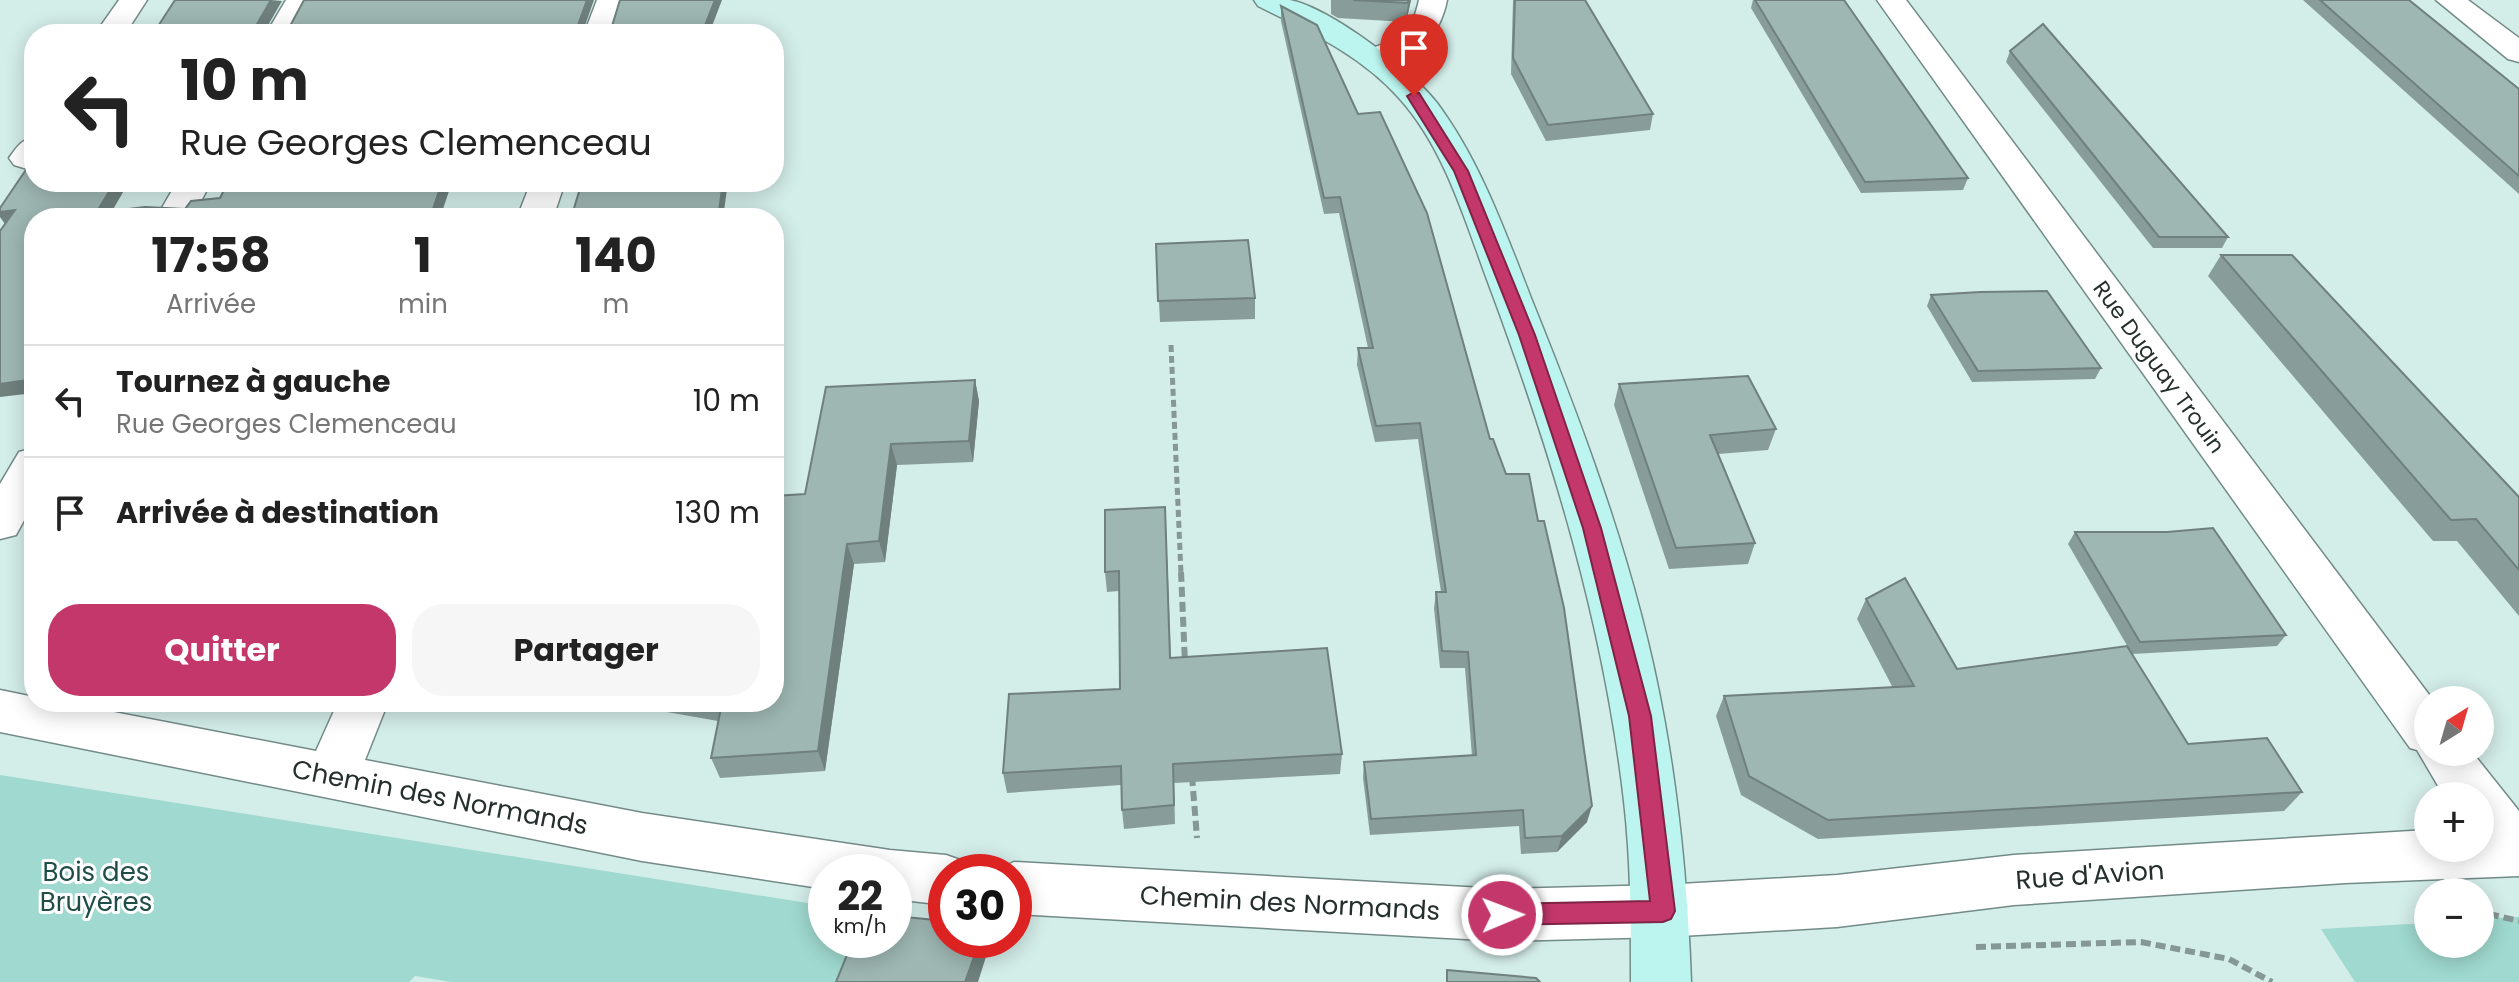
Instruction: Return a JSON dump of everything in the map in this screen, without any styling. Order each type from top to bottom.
[{"type":"main road","points":[[1268,0],[1377,59],[1426,110],[1461,171],[1537,365],[1592,528],[1640,716],[1663,911],[1661,982]]},
{"type":"street","points":[[117,24],[133,0]]},
{"type":"street","points":[[287,24],[300,0]]},
{"type":"street","points":[[603,24],[611,0]]},
{"type":"street","points":[[1377,59],[1410,47],[1428,30],[1433,0]]},
{"type":"street","name":"Rue Duguay Trouin","points":[[1891,0],[2414,714]]},
{"type":"street","points":[[2450,0],[2519,53]]},
{"type":"street","points":[[2481,24],[2519,24]]},
{"type":"street","points":[[0,523],[24,481]]},
{"type":"street","name":"Chemin des Normands","points":[[0,711],[642,837],[808,861]]},
{"type":"street","points":[[332,775],[359,712]]},
{"type":"street","points":[[2494,821],[2519,851]]},
{"type":"street","name":"Rue d'Avion","points":[[1663,911],[1837,901],[2014,880],[2345,858],[2519,851]]},
{"type":"street","name":"Chemin des Normands","points":[[1032,889],[1502,915],[1663,911]]},
{"type":"path","points":[[1171,345],[1185,669]]},
{"type":"path","points":[[1191,761],[1197,830]]},
{"type":"path","points":[[2494,915],[2519,921]]},
{"type":"path","points":[[1965,947],[2042,948],[2141,942],[2229,959],[2272,982]]},
{"type":"green space","name":"Bois des Bruyères","points":[[0,775],[808,903],[808,958],[853,958],[843,982],[451,982],[415,976],[409,982],[0,982]]},
{"type":"green space","points":[[2519,917],[2519,982],[2355,982],[2321,929],[2414,924],[2414,958],[2494,958],[2494,918]]},
{"type":"building","points":[[175,0],[271,0],[257,24],[159,24]]},
{"type":"building","points":[[304,0],[587,0],[578,24],[291,24]]},
{"type":"building","points":[[620,0],[715,0],[706,24],[613,24]]},
{"type":"building","points":[[1353,0],[1408,0],[1408,3]]},
{"type":"building","points":[[1515,0],[1585,0],[1653,114],[1548,125],[1513,58]]},
{"type":"building","points":[[1755,0],[1844,0],[1968,178],[1865,182]]},
{"type":"building","points":[[2320,0],[2409,0],[2519,89],[2519,176]]},
{"type":"building","points":[[1281,6],[1317,25],[1358,114],[1380,112],[1427,213],[1490,439],[1493,439],[1506,474],[1529,474],[1538,521],[1544,521],[1564,608],[1592,806],[1562,836],[1525,838],[1523,810],[1371,819],[1364,762],[1476,755],[1468,652],[1442,651],[1436,592],[1446,592],[1420,423],[1376,426],[1358,348],[1373,348],[1340,197],[1324,198]]},
{"type":"building","points":[[2043,24],[2228,237],[2159,237],[2010,51]]},
{"type":"building","points":[[24,173],[24,192],[109,192],[99,208],[24,208],[24,380],[0,384],[0,231],[15,210],[0,212]]},
{"type":"building","points":[[223,192],[439,192],[433,208],[186,208],[191,201],[220,198]]},
{"type":"building","points":[[579,192],[722,192],[719,208],[574,208]]},
{"type":"building","points":[[1248,240],[1255,298],[1158,301],[1156,244]]},
{"type":"building","points":[[2221,255],[2292,255],[2519,497],[2519,570],[2476,519],[2451,520]]},
{"type":"building","points":[[2047,291],[2101,368],[1978,371],[1931,295],[1980,292]]},
{"type":"building","points":[[1748,376],[1776,429],[1710,435],[1755,543],[1676,548],[1619,384]]},
{"type":"building","points":[[975,380],[969,441],[891,444],[879,541],[847,544],[818,751],[711,758],[720,712],[784,712],[784,495],[805,494],[826,387]]},
{"type":"building","points":[[1165,507],[1170,658],[1327,648],[1342,754],[1173,764],[1174,805],[1122,810],[1121,766],[1003,773],[1009,694],[1120,689],[1119,571],[1105,572],[1105,510]]},
{"type":"building","points":[[2213,528],[2286,635],[2140,642],[2075,532],[2167,532]]},
{"type":"building","points":[[1905,578],[1957,669],[2127,646],[2188,744],[2267,738],[2302,792],[1828,820],[1749,776],[1724,696],[1914,686],[1866,599]]},
{"type":"building","points":[[912,918],[928,919],[928,958],[974,958],[965,982],[836,982],[846,958],[912,958]]},
{"type":"building","points":[[1447,970],[1536,978],[1540,982],[1447,982]]},
{"type":"route","points":[[1414,96],[1426,110],[1461,171],[1527,335],[1592,528],[1640,716],[1663,911],[1502,915]]}]
